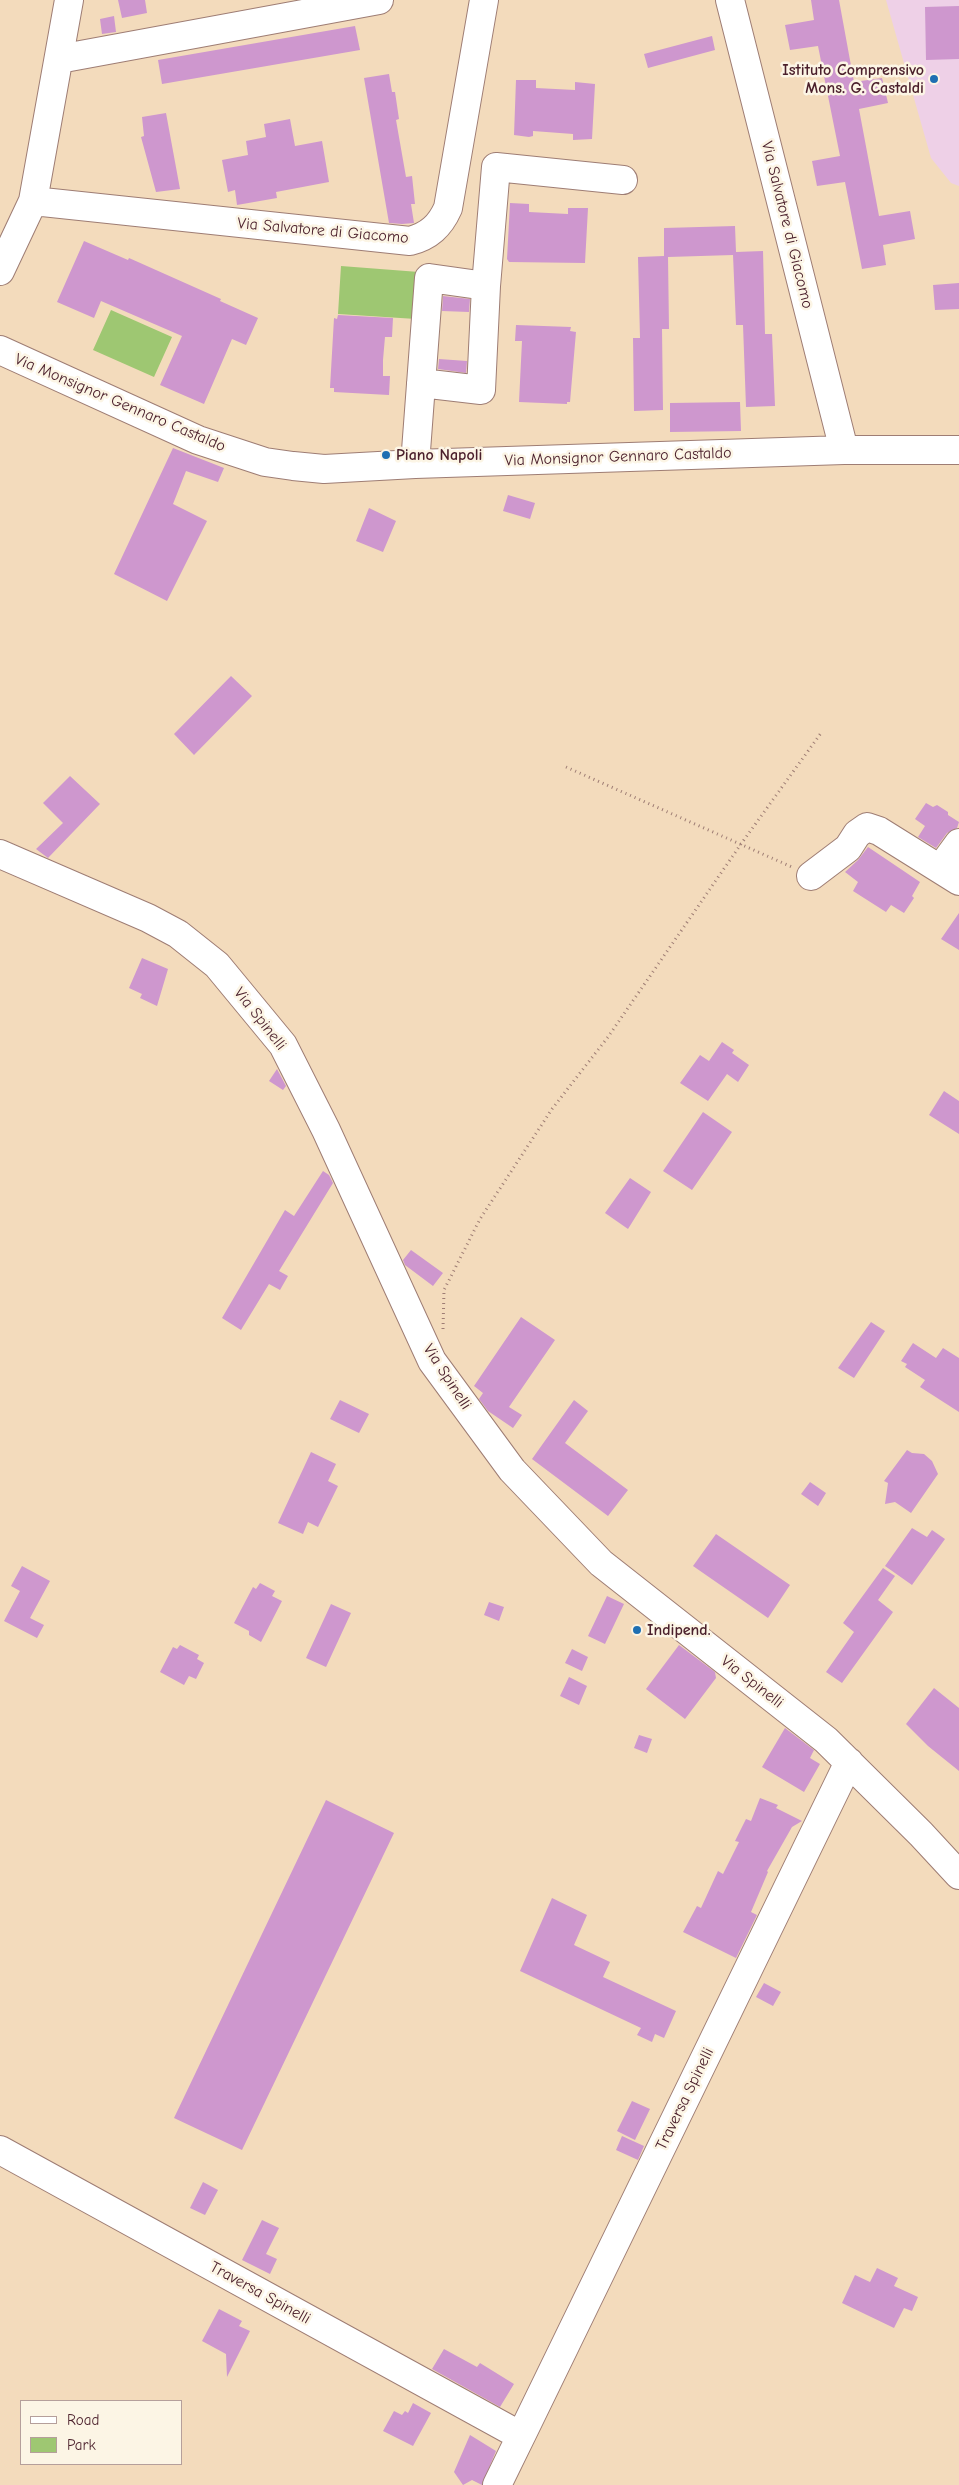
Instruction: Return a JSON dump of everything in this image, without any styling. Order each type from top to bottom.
[{"type":"street","points":[[0,271],[33,201],[69,0]]},
{"type":"street","points":[[59,60],[379,0]]},
{"type":"street","name":"Via Salvatore di Giacomo","points":[[33,201],[280,229],[410,241],[419,238],[435,228],[448,208],[484,0]]},
{"type":"street","name":"Via Salvatore di Giacomo","points":[[730,0],[844,450]]},
{"type":"street","points":[[421,383],[481,390],[486,286],[496,166],[623,180]]},
{"type":"street","points":[[415,464],[429,278],[486,286]]},
{"type":"street","name":"Via Monsignor Gennaro Castaldo","points":[[0,350],[198,440],[266,462],[324,469],[415,464],[844,450],[959,450]]},
{"type":"street","points":[[811,876],[848,848],[857,834],[867,827],[879,831],[950,875],[959,843]]},
{"type":"street","name":"Via Spinelli","points":[[0,854],[148,918],[178,934],[217,965],[262,1016],[283,1045],[326,1130],[432,1361],[512,1470],[601,1563],[826,1740],[959,1876]]},
{"type":"street","name":"Traversa Spinelli","points":[[497,2485],[849,1762]]},
{"type":"street","name":"Traversa Spinelli","points":[[0,2150],[521,2436]]},
{"type":"path","points":[[432,1361],[443,1347],[444,1290],[480,1219],[552,1109],[608,1037],[741,844],[821,734]]},
{"type":"path","points":[[566,767],[811,876]]},
{"type":"shaded area","name":"Istituto Comprensivo Mons. G. Castaldi","points":[[886,0],[959,0],[959,186],[951,183],[931,158]]},
{"type":"green space","points":[[341,266],[419,272],[416,319],[338,314]]},
{"type":"green space","points":[[111,310],[172,337],[154,377],[93,350]]},
{"type":"building","points":[[118,0],[145,0],[147,13],[122,18]]},
{"type":"building","points":[[811,0],[839,0],[854,82],[882,78],[888,103],[859,109],[879,216],[910,211],[915,239],[883,245],[886,265],[862,269],[845,182],[817,186],[812,161],[840,156],[818,46],[790,50],[785,25],[814,20]]},
{"type":"building","points":[[959,6],[959,59],[926,60],[925,7]]},
{"type":"building","points":[[114,16],[116,32],[102,34],[100,19]]},
{"type":"building","points":[[355,26],[360,50],[162,84],[158,60]]},
{"type":"building","points":[[712,36],[715,50],[648,68],[644,54]]},
{"type":"building","points":[[389,74],[392,92],[395,92],[399,119],[396,120],[406,177],[412,176],[415,204],[411,204],[414,223],[389,223],[364,78]]},
{"type":"building","points":[[516,80],[536,80],[536,88],[575,90],[575,82],[595,84],[592,139],[573,140],[573,134],[533,131],[533,136],[529,137],[514,135]]},
{"type":"building","points":[[166,113],[180,189],[156,192],[141,137],[144,136],[142,117]]},
{"type":"building","points":[[290,119],[295,146],[322,141],[329,182],[276,192],[277,198],[237,205],[235,190],[228,192],[222,160],[248,155],[246,141],[266,137],[264,124]]},
{"type":"building","points":[[510,203],[529,204],[529,212],[568,214],[568,208],[588,208],[585,263],[509,262],[507,259]]},
{"type":"building","points":[[735,226],[736,252],[763,251],[765,334],[772,334],[775,406],[746,407],[743,325],[736,325],[733,255],[668,257],[669,329],[662,329],[663,410],[634,411],[633,338],[640,338],[638,257],[664,256],[664,228]]},
{"type":"building","points":[[84,241],[128,260],[129,258],[221,299],[220,301],[258,318],[246,345],[232,339],[204,404],[160,385],[182,336],[101,301],[94,318],[57,302]]},
{"type":"building","points":[[959,283],[959,309],[935,310],[933,285]]},
{"type":"building","points":[[443,296],[470,299],[469,312],[442,311]]},
{"type":"building","points":[[338,315],[393,318],[392,337],[385,337],[383,360],[383,376],[390,376],[389,395],[334,392],[334,388],[330,388],[334,318],[337,319]]},
{"type":"building","points":[[516,325],[571,327],[570,331],[576,332],[570,402],[567,402],[567,404],[519,402],[522,341],[515,341]]},
{"type":"building","points":[[439,359],[467,361],[466,373],[438,369]]},
{"type":"building","points":[[740,402],[741,431],[670,432],[670,403]]},
{"type":"building","points":[[173,448],[224,468],[218,482],[186,471],[173,504],[207,521],[167,601],[114,574]]},
{"type":"building","points":[[508,495],[535,503],[530,519],[503,511]]},
{"type":"building","points":[[369,508],[396,521],[383,552],[356,541]]},
{"type":"building","points":[[231,676],[252,696],[194,755],[174,734]]},
{"type":"building","points":[[70,776],[100,804],[48,858],[36,849],[63,823],[43,803]]},
{"type":"building","points":[[926,803],[933,807],[937,805],[959,822],[957,828],[947,833],[936,848],[918,837],[925,826],[915,819]]},
{"type":"building","points":[[868,847],[920,882],[912,896],[914,898],[904,913],[891,905],[886,912],[853,891],[858,882],[845,872]]},
{"type":"building","points":[[959,913],[959,950],[941,939]]},
{"type":"building","points":[[142,958],[168,969],[157,1006],[140,998],[142,994],[129,988]]},
{"type":"building","points":[[722,1042],[734,1050],[732,1053],[749,1065],[738,1082],[727,1074],[708,1101],[680,1083],[700,1055],[709,1061]]},
{"type":"building","points":[[277,1069],[286,1086],[283,1090],[269,1081]]},
{"type":"building","points":[[944,1091],[959,1101],[959,1134],[929,1115]]},
{"type":"building","points":[[703,1112],[732,1132],[692,1190],[663,1171]]},
{"type":"building","points":[[323,1171],[329,1175],[333,1183],[279,1271],[288,1276],[280,1290],[269,1284],[241,1330],[222,1318],[285,1210],[294,1216]]},
{"type":"building","points":[[630,1178],[651,1192],[628,1229],[605,1213]]},
{"type":"building","points":[[411,1250],[443,1273],[433,1286],[405,1265],[403,1260]]},
{"type":"building","points":[[521,1317],[555,1340],[509,1407],[522,1415],[513,1428],[488,1411],[479,1399],[483,1393],[474,1386]]},
{"type":"building","points":[[871,1322],[885,1331],[854,1378],[838,1368]]},
{"type":"building","points":[[913,1343],[936,1358],[943,1348],[959,1358],[959,1412],[920,1387],[925,1380],[905,1367],[907,1364],[901,1361]]},
{"type":"building","points":[[340,1400],[369,1414],[359,1433],[330,1419]]},
{"type":"building","points":[[574,1400],[588,1411],[565,1443],[628,1490],[608,1516],[532,1459]]},
{"type":"building","points":[[907,1450],[912,1453],[924,1454],[932,1461],[938,1474],[911,1513],[895,1502],[885,1504],[888,1483],[884,1481]]},
{"type":"building","points":[[311,1452],[336,1464],[328,1481],[338,1486],[318,1527],[308,1522],[303,1534],[278,1523]]},
{"type":"building","points":[[810,1482],[826,1493],[818,1506],[801,1494]]},
{"type":"building","points":[[912,1528],[927,1537],[932,1530],[945,1539],[912,1585],[885,1566]]},
{"type":"building","points":[[716,1534],[790,1585],[768,1618],[693,1566]]},
{"type":"building","points":[[22,1566],[50,1581],[30,1618],[44,1625],[37,1638],[4,1621],[20,1591],[11,1586]]},
{"type":"building","points":[[883,1568],[895,1576],[878,1600],[893,1612],[842,1683],[826,1672],[854,1632],[843,1623]]},
{"type":"building","points":[[260,1583],[275,1591],[272,1596],[282,1601],[261,1642],[249,1635],[249,1631],[234,1623],[253,1587],[256,1589]]},
{"type":"building","points":[[607,1596],[624,1604],[605,1644],[588,1636]]},
{"type":"building","points":[[489,1602],[504,1607],[499,1621],[484,1615]]},
{"type":"building","points":[[331,1604],[351,1613],[326,1667],[306,1658]]},
{"type":"building","points":[[180,1645],[199,1655],[197,1659],[204,1663],[196,1679],[189,1676],[184,1685],[160,1672],[173,1647],[177,1649]]},
{"type":"building","points":[[679,1645],[715,1672],[716,1678],[685,1719],[646,1689]]},
{"type":"building","points":[[572,1649],[588,1657],[582,1671],[565,1663]]},
{"type":"building","points":[[569,1677],[587,1686],[579,1705],[560,1696]]},
{"type":"building","points":[[934,1688],[959,1708],[959,1771],[928,1746],[906,1724]]},
{"type":"building","points":[[785,1728],[814,1750],[810,1758],[820,1764],[804,1792],[762,1767]]},
{"type":"building","points":[[639,1735],[652,1739],[647,1753],[634,1748]]},
{"type":"building","points":[[760,1798],[778,1805],[776,1808],[802,1821],[792,1827],[767,1871],[751,1912],[757,1915],[736,1958],[683,1932],[697,1906],[701,1908],[718,1871],[723,1874],[739,1842],[735,1841],[746,1819],[751,1821]]},
{"type":"building","points":[[326,1800],[394,1833],[242,2150],[174,2118]]},
{"type":"building","points":[[552,1898],[587,1915],[574,1945],[610,1962],[603,1977],[676,2011],[664,2038],[655,2034],[652,2042],[637,2035],[641,2028],[520,1971]]},
{"type":"building","points":[[764,1983],[781,1992],[773,2006],[756,1997]]},
{"type":"building","points":[[632,2101],[650,2109],[635,2140],[617,2131]]},
{"type":"building","points":[[622,2136],[644,2146],[638,2160],[616,2150]]},
{"type":"building","points":[[203,2182],[218,2190],[205,2215],[190,2208]]},
{"type":"building","points":[[262,2220],[279,2228],[266,2254],[277,2259],[270,2274],[242,2260]]},
{"type":"building","points":[[877,2268],[898,2278],[894,2286],[918,2297],[912,2311],[904,2308],[894,2328],[842,2303],[855,2275],[870,2282]]},
{"type":"building","points":[[219,2309],[242,2321],[239,2326],[250,2331],[227,2377],[226,2354],[202,2341]]},
{"type":"building","points":[[444,2349],[477,2367],[480,2363],[514,2384],[500,2407],[432,2369]]},
{"type":"building","points":[[413,2403],[431,2413],[413,2446],[383,2431],[394,2411],[402,2415],[405,2411],[408,2413]]},
{"type":"building","points":[[470,2435],[496,2451],[482,2485],[472,2480],[463,2485],[454,2472]]},
{"type":"place","name":"Istituto Comprensivo Mons. G. Castaldi","points":[[934,79]]},
{"type":"place","name":"Piano Napoli","points":[[386,455]]},
{"type":"place","name":"Indipend.","points":[[637,1630]]}]
